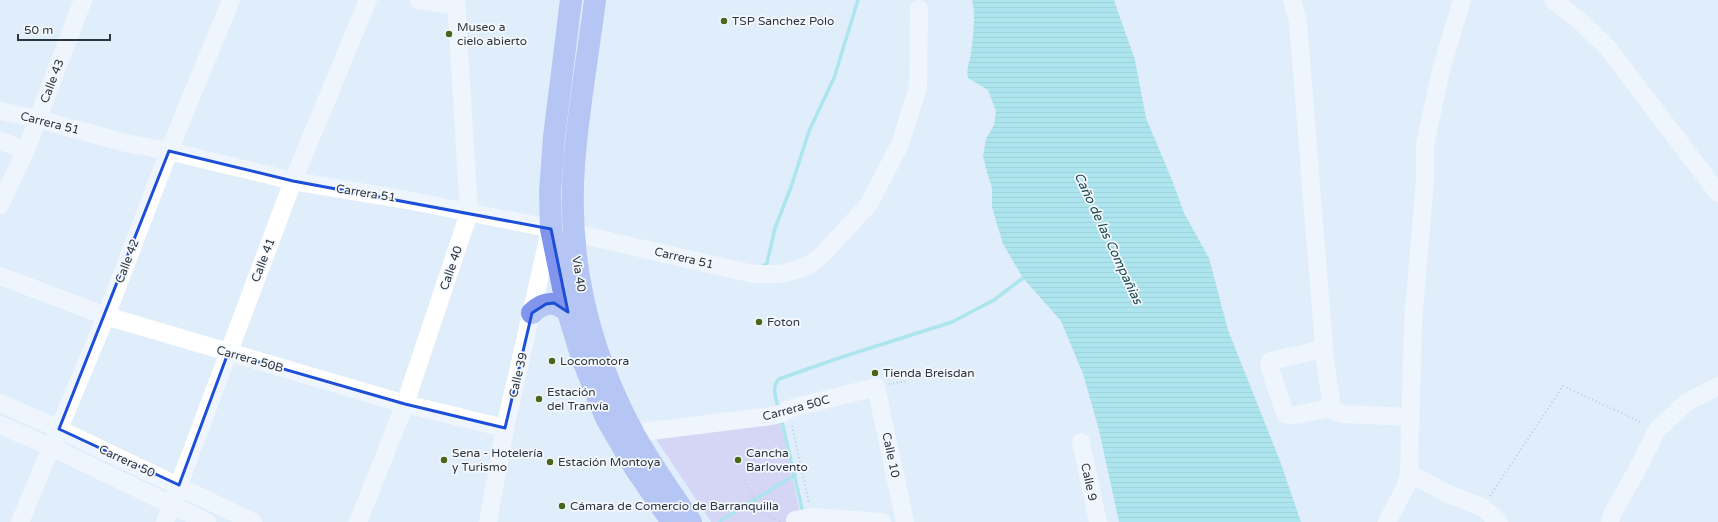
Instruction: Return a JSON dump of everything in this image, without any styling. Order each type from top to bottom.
[{"type":"highway","name":"Vía 40","points":[[571,0],[554,137],[550,192],[551,229],[568,312],[582,358],[606,418],[635,468],[672,522]]},
{"type":"highway","name":"Vía 40","points":[[595,0],[574,166],[574,233],[580,290],[594,340],[605,370],[635,435],[691,522]]},
{"type":"highway","points":[[532,313],[538,307],[554,303],[562,306],[568,312]]},
{"type":"street","name":"Calle 43","points":[[0,205],[26,150],[83,0]]},
{"type":"street","name":"Calle 42","points":[[20,522],[106,316],[169,151],[231,0]]},
{"type":"street","name":"Calle 41","points":[[165,522],[293,181],[368,0]]},
{"type":"street","points":[[419,0],[456,3]]},
{"type":"street","points":[[1292,0],[1298,22],[1326,360],[1332,408],[1336,412],[1343,414],[1411,417]]},
{"type":"street","points":[[1387,522],[1406,486],[1409,473],[1413,320],[1425,181],[1425,144],[1441,70],[1462,0]]},
{"type":"street","points":[[1553,0],[1578,19],[1608,48],[1718,193]]},
{"type":"street","name":"Calle 40","points":[[358,522],[405,404],[469,213],[456,3]]},
{"type":"street","name":"Carrera 51","points":[[0,111],[37,119],[126,143],[169,151],[293,181],[407,200],[574,233],[753,274],[767,275],[796,270],[809,265],[821,256],[869,204],[900,144],[918,88],[919,9]]},
{"type":"street","points":[[0,141],[26,150]]},
{"type":"street","name":"Calle 39","points":[[488,522],[505,428],[551,229]]},
{"type":"street","name":"Carrera 50B","points":[[0,276],[106,316],[405,404],[505,428]]},
{"type":"street","points":[[1326,360],[1323,352],[1315,351],[1270,361],[1269,366],[1285,414],[1292,416],[1314,410],[1332,408]]},
{"type":"street","points":[[1610,522],[1613,512],[1637,470],[1657,430],[1687,402],[1718,386]]},
{"type":"street","name":"Carrera 50C","points":[[635,435],[643,432],[781,413],[876,387]]},
{"type":"street","name":"Calle 10","points":[[876,387],[905,522]]},
{"type":"street","name":"Carrera 50","points":[[0,403],[179,485],[254,522]]},
{"type":"street","name":"Carrera 50","points":[[0,425],[207,522]]},
{"type":"street","name":"Calle 9","points":[[1081,442],[1098,522]]},
{"type":"street","points":[[1409,473],[1448,494],[1482,507],[1499,522]]},
{"type":"street","points":[[799,519],[882,522]]},
{"type":"path","points":[[876,387],[908,381]]},
{"type":"path","points":[[1482,507],[1563,386],[1657,430]]},
{"type":"path","points":[[744,480],[763,513],[799,519],[781,413]]},
{"type":"highlighted area","points":[[169,151],[293,181],[551,229],[568,312],[554,303],[546,304],[532,313],[505,428],[405,404],[228,353],[179,485],[59,429]]},
{"type":"shaded area","points":[[779,416],[802,522],[711,522],[654,436]]},
{"type":"water","name":"Caño de las Compañias","points":[[972,0],[1114,0],[1135,60],[1146,118],[1184,213],[1209,258],[1228,330],[1280,461],[1301,522],[1119,522],[1099,430],[1083,374],[1061,321],[1023,278],[1003,244],[992,207],[992,188],[983,156],[986,139],[994,125],[996,111],[988,90],[968,78],[974,26]]},
{"type":"waterway","points":[[762,267],[767,263],[775,228],[791,187],[809,131],[834,78],[858,0]]},
{"type":"waterway","points":[[778,408],[775,397],[775,386],[779,379],[952,322],[994,300],[1023,278]]},
{"type":"waterway","points":[[781,418],[803,513]]},
{"type":"waterway","points":[[720,521],[795,475]]},
{"type":"place","name":"TSP Sanchez Polo","points":[[724,21]]},
{"type":"place","name":"Museo a cielo abierto","points":[[449,34]]},
{"type":"place","name":"Foton","points":[[759,322]]},
{"type":"place","name":"Locomotora","points":[[552,361]]},
{"type":"place","name":"Tienda Breisdan","points":[[875,373]]},
{"type":"place","name":"Estación del Tranvía","points":[[539,399]]},
{"type":"place","name":"Sena - Hotelería y Turismo","points":[[444,460]]},
{"type":"place","name":"Cancha Barlovento","points":[[738,460]]},
{"type":"place","name":"Estación Montoya","points":[[550,462]]},
{"type":"place","name":"Cámara de Comercio de Barranquilla","points":[[562,506]]}]
